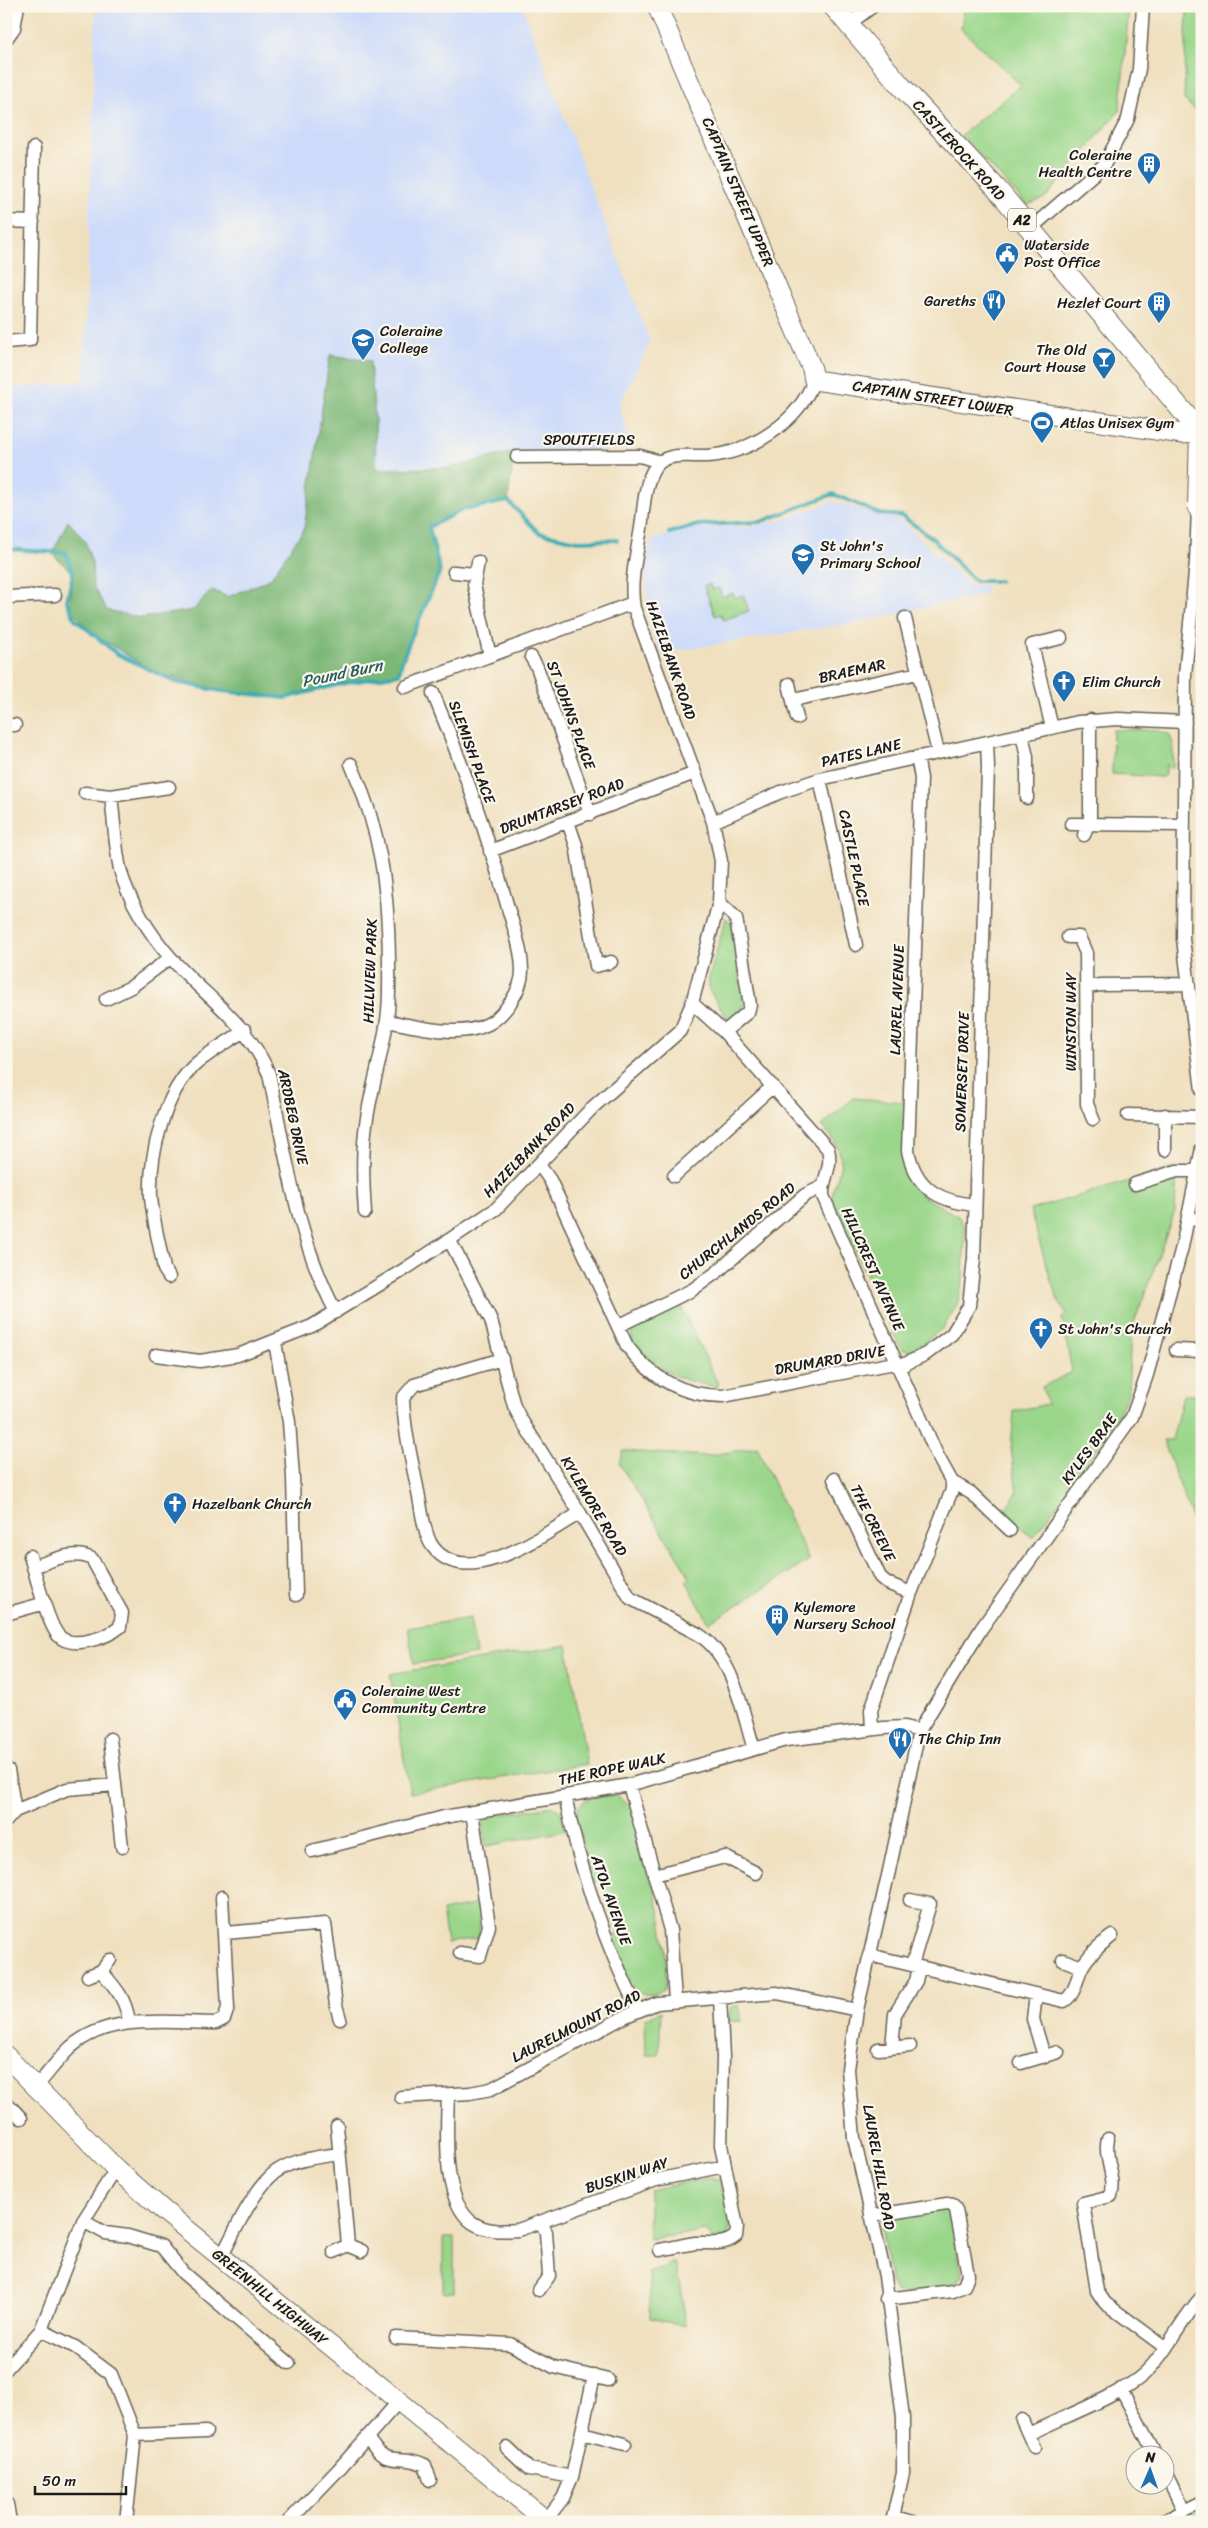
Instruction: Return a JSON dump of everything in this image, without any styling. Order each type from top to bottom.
[{"type":"main road","name":"CAPTAIN STREET UPPER","points":[[656,6],[775,278],[812,369],[814,380]]},
{"type":"main road","name":"CASTLEROCK ROAD","points":[[833,6],[1030,229],[1201,431]]},
{"type":"main road","name":"CAPTAIN STREET LOWER","points":[[814,380],[1174,433],[1201,431]]},
{"type":"main road","points":[[1200,511],[1201,431]]},
{"type":"main road","name":"GREENHILL HIGHWAY","points":[[6,2056],[35,2088],[116,2169],[221,2258],[547,2521]]},
{"type":"street","points":[[6,39],[14,28],[18,6]]},
{"type":"street","points":[[849,24],[873,6]]},
{"type":"street","points":[[1030,229],[1104,166],[1128,120],[1139,69],[1143,6]]},
{"type":"street","points":[[6,342],[30,340],[34,148]]},
{"type":"street","points":[[6,221],[33,222]]},
{"type":"street","points":[[660,462],[673,457],[719,454],[749,446],[766,437],[805,401],[814,380]]},
{"type":"street","name":"SPOUTFIELDS","points":[[517,456],[640,456],[660,462]]},
{"type":"street","name":"HAZELBANK ROAD","points":[[156,1356],[200,1361],[223,1359],[274,1342],[312,1326],[336,1312],[450,1241],[496,1209],[540,1166],[593,1107],[680,1032],[692,1003],[719,902],[721,861],[713,822],[643,637],[633,603],[632,586],[649,479],[660,462]]},
{"type":"street","points":[[1200,511],[1199,557],[1186,647],[1183,939],[1202,1090]]},
{"type":"street","points":[[454,572],[476,568],[476,594],[490,656]]},
{"type":"street","points":[[6,596],[55,596]]},
{"type":"street","points":[[405,687],[633,603]]},
{"type":"street","points":[[905,618],[938,752]]},
{"type":"street","points":[[1052,728],[1032,645],[1060,638]]},
{"type":"street","name":"ST JOHNS PLACE","points":[[531,657],[537,668],[590,814]]},
{"type":"street","name":"BRAEMAR","points":[[793,700],[918,673]]},
{"type":"street","points":[[789,684],[797,718]]},
{"type":"street","name":"SLEMISH PLACE","points":[[433,693],[490,851]]},
{"type":"street","name":"PATES LANE","points":[[713,822],[767,798],[820,779],[1022,734],[1090,720],[1118,718],[1185,722]]},
{"type":"street","points":[[1086,830],[1090,818],[1090,720]]},
{"type":"street","points":[[1022,734],[1027,757],[1027,798]]},
{"type":"street","name":"SOMERSET DRIVE","points":[[897,1364],[904,1364],[926,1354],[952,1334],[969,1306],[974,1258],[974,1205],[988,777],[987,742]]},
{"type":"street","name":"LAUREL AVENUE","points":[[917,757],[920,778],[908,1151],[912,1168],[920,1182],[938,1196],[974,1205]]},
{"type":"street","name":"HILLVIEW PARK","points":[[351,764],[364,792],[377,837],[388,906],[387,1021],[365,1132],[363,1182],[365,1212]]},
{"type":"street","name":"DRUMTARSEY ROAD","points":[[387,1021],[446,1030],[468,1030],[489,1024],[506,1008],[517,990],[522,972],[517,939],[490,851],[695,773]]},
{"type":"street","name":"CASTLE PLACE","points":[[820,779],[856,945]]},
{"type":"street","points":[[85,793],[112,796],[169,788]]},
{"type":"street","name":"ARDBEG DRIVE","points":[[112,796],[121,870],[140,914],[170,958],[245,1030],[260,1052],[269,1074],[299,1221],[326,1293],[336,1312]]},
{"type":"street","points":[[568,822],[576,845],[596,966],[611,962]]},
{"type":"street","points":[[1071,824],[1086,830],[1113,824],[1184,825]]},
{"type":"street","points":[[719,902],[736,918],[750,1004],[748,1012],[724,1032]]},
{"type":"street","name":"WINSTON WAY","points":[[1068,937],[1079,937],[1086,952],[1087,1104],[1093,1120]]},
{"type":"street","points":[[106,999],[131,987],[170,958]]},
{"type":"street","points":[[1087,987],[1101,985],[1188,984]]},
{"type":"street","points":[[692,1003],[724,1032],[828,1149],[831,1160],[822,1187]]},
{"type":"street","points":[[168,1278],[164,1269],[151,1198],[152,1160],[163,1120],[175,1091],[196,1063],[245,1030]]},
{"type":"street","points":[[674,1176],[773,1086]]},
{"type":"street","points":[[1128,1114],[1202,1117]]},
{"type":"street","points":[[1165,1115],[1165,1150]]},
{"type":"street","name":"KYLES BRAE","points":[[919,1731],[987,1620],[1132,1418],[1168,1298],[1202,1152]]},
{"type":"street","name":"DRUMARD DRIVE","points":[[540,1166],[550,1180],[627,1346],[640,1363],[660,1379],[682,1390],[706,1396],[723,1396],[897,1364],[937,1455],[952,1482]]},
{"type":"street","points":[[1135,1184],[1177,1171],[1198,1171]]},
{"type":"street","name":"CHURCHLANDS ROAD","points":[[618,1326],[692,1290],[716,1272],[805,1194],[822,1187]]},
{"type":"street","name":"HILLCREST AVENUE","points":[[822,1187],[827,1207],[897,1364]]},
{"type":"street","points":[[1188,1218],[1202,1220]]},
{"type":"street","name":"KYLEMORE ROAD","points":[[450,1241],[491,1320],[514,1406],[520,1418],[580,1513],[630,1598],[707,1639],[718,1653],[738,1690],[754,1749]]},
{"type":"street","points":[[274,1342],[289,1422],[293,1477],[296,1595]]},
{"type":"street","points":[[1176,1350],[1202,1351]]},
{"type":"street","points":[[502,1359],[414,1385],[403,1398],[403,1419],[424,1521],[432,1546],[445,1559],[466,1564],[503,1556],[530,1544],[580,1513]]},
{"type":"street","name":"THE CREEVE","points":[[834,1479],[880,1577],[887,1583],[911,1593]]},
{"type":"street","points":[[952,1482],[971,1493],[1010,1530]]},
{"type":"street","points":[[872,1729],[871,1710],[911,1593],[952,1490],[952,1482]]},
{"type":"street","points":[[77,1554],[86,1555],[92,1559],[112,1592],[122,1613],[122,1622],[120,1627],[114,1632],[90,1641],[65,1641],[58,1636],[45,1603],[31,1562],[77,1554]]},
{"type":"street","points":[[6,1614],[45,1603]]},
{"type":"street","name":"THE ROPE WALK","points":[[312,1850],[405,1825],[629,1785],[792,1739],[872,1729],[905,1727],[919,1731]]},
{"type":"street","name":"LAUREL HILL ROAD","points":[[893,2519],[903,2473],[903,2418],[886,2299],[885,2276],[854,2138],[849,2090],[850,2043],[919,1731]]},
{"type":"street","points":[[110,1739],[122,1847]]},
{"type":"street","points":[[8,1770],[11,1816],[66,1789],[115,1785]]},
{"type":"street","points":[[629,1785],[670,1930],[675,2000]]},
{"type":"street","name":"ATOL AVENUE","points":[[565,1796],[576,1849],[587,1883],[622,1977],[638,2010]]},
{"type":"street","points":[[460,1954],[480,1956],[490,1926],[472,1812]]},
{"type":"street","points":[[654,1875],[725,1857],[756,1873]]},
{"type":"street","points":[[35,2088],[72,2047],[101,2030],[128,2022],[216,2023],[224,2019],[228,2008],[222,1897]]},
{"type":"street","points":[[892,2047],[896,2014],[916,1981],[916,1966],[930,1904],[910,1900]]},
{"type":"street","points":[[225,1933],[325,1924],[336,2005],[340,2019]]},
{"type":"street","points":[[869,1955],[1064,2002],[1071,1997],[1082,1967],[1096,1948],[1112,1936]]},
{"type":"street","points":[[110,1960],[95,1974],[119,1991],[126,2006],[128,2022]]},
{"type":"street","points":[[1063,1960],[1082,1967]]},
{"type":"street","name":"LAURELMOUNT ROAD","points":[[400,2097],[448,2095],[491,2089],[638,2010],[657,2003],[720,1997],[790,1995],[856,2010]]},
{"type":"street","points":[[1036,1995],[1033,2019],[1044,2056]]},
{"type":"street","points":[[660,2250],[696,2243],[717,2245],[728,2242],[736,2236],[737,2227],[724,2166],[720,2125],[723,2057],[720,1997]]},
{"type":"street","points":[[878,2048],[910,2046]]},
{"type":"street","points":[[1021,2063],[1058,2052]]},
{"type":"street","name":"BUSKIN WAY","points":[[448,2095],[450,2185],[460,2209],[474,2224],[497,2232],[518,2230],[656,2180],[724,2166]]},
{"type":"street","points":[[7,2105],[21,2118]]},
{"type":"street","points":[[337,2126],[348,2245]]},
{"type":"street","points":[[1108,2139],[1106,2148],[1114,2187],[1111,2196],[1083,2203],[1086,2232],[1098,2290],[1105,2303],[1166,2348]]},
{"type":"street","points":[[221,2258],[243,2216],[266,2182],[276,2172],[291,2164],[339,2154]]},
{"type":"street","points":[[6,2369],[41,2330],[83,2221],[116,2169]]},
{"type":"street","points":[[871,2216],[947,2204],[953,2205],[956,2210],[960,2228],[968,2275],[964,2286],[953,2291],[886,2299]]},
{"type":"street","points":[[83,2221],[105,2233],[128,2236],[160,2246],[183,2273],[289,2363]]},
{"type":"street","points":[[539,2290],[549,2276],[547,2241],[541,2222]]},
{"type":"street","points":[[334,2252],[348,2245],[362,2251]]},
{"type":"street","points":[[1029,2434],[1121,2389],[1144,2374],[1166,2348],[1202,2297]]},
{"type":"street","points":[[41,2330],[75,2347],[110,2374],[135,2435],[126,2522]]},
{"type":"street","points":[[396,2338],[510,2344],[554,2367],[608,2380]]},
{"type":"street","points":[[547,2521],[563,2498],[572,2477],[594,2376]]},
{"type":"street","points":[[1121,2389],[1151,2446]]},
{"type":"street","points":[[288,2522],[399,2401]]},
{"type":"street","points":[[1022,2420],[1034,2447]]},
{"type":"street","points":[[135,2435],[206,2432]]},
{"type":"street","points":[[582,2433],[625,2444]]},
{"type":"street","points":[[367,2437],[375,2451],[384,2458],[394,2460],[413,2459],[425,2465],[430,2480]]},
{"type":"street","points":[[506,2448],[529,2469],[572,2477]]},
{"type":"street","points":[[1176,2494],[1184,2510]]},
{"type":"street","points":[[1162,2522],[1202,2502]]},
{"type":"street","points":[[8,2504],[10,2522]]},
{"type":"street","points":[[893,2519],[913,2522]]},
{"type":"shaded area","name":"Coleraine College","points":[[96,6],[522,6],[650,342],[619,405],[632,449],[514,452],[508,501],[462,510],[430,527],[440,571],[403,657],[399,674],[340,684],[285,698],[221,691],[175,682],[117,654],[70,608],[73,573],[63,554],[6,549],[6,389],[84,381]]},
{"type":"shaded area","name":"St John's Primary School","points":[[833,502],[901,521],[970,586],[987,586],[985,594],[853,623],[660,653],[650,623],[645,567],[652,539],[699,526],[750,527],[779,521]]},
{"type":"green space","points":[[964,6],[1129,6],[1120,110],[1045,198],[1027,205],[961,135],[1021,85],[961,29]]},
{"type":"green space","points":[[1187,6],[1202,6],[1202,116],[1184,100]]},
{"type":"green space","points":[[330,355],[370,361],[375,420],[376,469],[448,468],[514,452],[508,501],[462,510],[430,527],[440,571],[421,613],[399,674],[340,684],[285,698],[221,691],[156,673],[92,633],[70,608],[73,573],[52,554],[68,521],[85,541],[92,563],[93,586],[107,610],[141,618],[193,610],[212,590],[228,597],[270,579],[304,529]]},
{"type":"green space","points":[[710,584],[712,590],[719,588],[722,597],[733,593],[735,598],[743,595],[749,611],[723,620],[721,614],[715,616],[704,586]]},
{"type":"green space","points":[[1113,730],[1156,730],[1169,734],[1173,743],[1173,767],[1171,769],[1166,764],[1166,775],[1161,777],[1112,774]]},
{"type":"green space","points":[[726,918],[731,922],[744,1002],[743,1009],[730,1019],[727,1018],[709,990],[709,978]]},
{"type":"green space","points":[[853,1098],[905,1102],[904,1171],[922,1196],[959,1217],[965,1227],[963,1280],[957,1305],[943,1328],[912,1351],[903,1350],[899,1345],[832,1200],[841,1159],[834,1141],[822,1126]]},
{"type":"green space","points":[[1177,1167],[1175,1211],[1131,1331],[1128,1394],[1116,1419],[1100,1445],[1033,1538],[1003,1511],[1017,1493],[1011,1449],[1014,1411],[1048,1404],[1042,1387],[1072,1372],[1062,1318],[1066,1314],[1057,1298],[1030,1210]]},
{"type":"green space","points":[[680,1304],[718,1387],[686,1380],[651,1365],[633,1343],[631,1333],[635,1326]]},
{"type":"green space","points":[[1183,1395],[1202,1395],[1202,1501],[1195,1503],[1202,1529],[1202,1545],[1163,1440],[1172,1440]]},
{"type":"green space","points":[[757,1447],[809,1560],[709,1623],[686,1581],[689,1578],[687,1572],[619,1463],[623,1451],[708,1456]]},
{"type":"green space","points":[[470,1618],[476,1654],[414,1664],[408,1628]]},
{"type":"green space","points":[[567,1645],[587,1764],[410,1793],[390,1674]]},
{"type":"green space","points":[[618,1796],[632,1808],[651,1875],[661,1921],[666,1966],[665,1989],[653,1994],[643,1993],[635,1989],[629,1981],[611,1937],[619,1934],[601,1879],[590,1883],[576,1815],[580,1805],[586,1800]]},
{"type":"green space","points":[[553,1806],[560,1811],[565,1831],[486,1846],[482,1824],[489,1816]]},
{"type":"green space","points":[[479,1904],[481,1919],[478,1938],[447,1943],[442,1911]]},
{"type":"green space","points":[[739,2005],[742,2021],[728,2021],[731,2007]]},
{"type":"green space","points":[[661,2011],[659,2055],[646,2055],[645,2019]]},
{"type":"green space","points":[[707,2178],[719,2180],[724,2193],[730,2215],[727,2236],[713,2241],[707,2231],[649,2239],[649,2190]]},
{"type":"green space","points":[[944,2208],[950,2211],[962,2275],[953,2287],[903,2294],[895,2292],[891,2284],[881,2226],[889,2220]]},
{"type":"green space","points":[[443,2238],[454,2238],[454,2292],[443,2293]]},
{"type":"green space","points":[[675,2261],[685,2325],[650,2319],[650,2271],[662,2269]]},
{"type":"green space","points":[[1202,2507],[1201,2522],[1171,2522]]},
{"type":"waterway","name":"Pound Burn","points":[[669,533],[698,525],[760,522],[833,494],[880,514],[902,516],[932,538],[975,581],[999,581]]},
{"type":"waterway","name":"Pound Burn","points":[[6,549],[66,553],[73,573],[67,601],[75,619],[117,654],[175,682],[221,691],[285,698],[340,684],[399,674],[403,657],[440,571],[429,527],[462,510],[508,501],[539,533],[578,541],[617,540]]},
{"type":"place","name":"Coleraine Health Centre","points":[[1149,185]]},
{"type":"place","name":"Waterside Post Office","points":[[1007,275]]},
{"type":"place","name":"Gareths","points":[[994,322]]},
{"type":"place","name":"Hezlet Court","points":[[1159,324]]},
{"type":"place","name":"Coleraine College","points":[[363,361]]},
{"type":"place","name":"The Old Court House","points":[[1104,380]]},
{"type":"place","name":"Atlas Unisex Gym","points":[[1042,444]]},
{"type":"place","name":"St John's Primary School","points":[[803,576]]},
{"type":"place","name":"Elim Church","points":[[1064,703]]},
{"type":"place","name":"St John's Church","points":[[1041,1350]]},
{"type":"place","name":"Hazelbank Church","points":[[175,1525]]},
{"type":"place","name":"Kylemore Nursery School","points":[[777,1637]]},
{"type":"place","name":"Coleraine West Community Centre","points":[[345,1721]]},
{"type":"place","name":"The Chip Inn","points":[[900,1760]]}]
